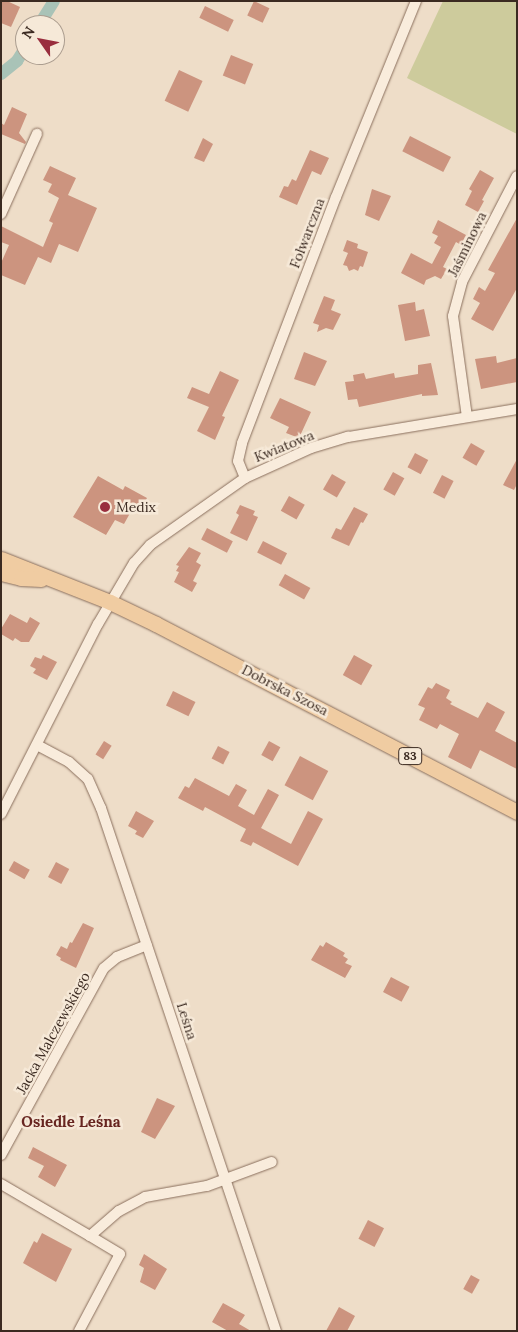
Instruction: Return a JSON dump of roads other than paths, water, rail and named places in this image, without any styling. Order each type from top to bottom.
[{"type":"main road","name":"Dobrska Szosa","points":[[1,559],[110,602],[517,812]]},
{"type":"main road","name":"Dobrska Szosa","points":[[1,573],[20,578],[48,579]]},
{"type":"street","name":"Folwarczna","points":[[245,478],[238,461],[242,443],[336,197],[416,1]]},
{"type":"street","points":[[1,214],[36,134]]},
{"type":"street","name":"Jaśminowa","points":[[467,417],[453,316],[462,282],[517,176]]},
{"type":"street","name":"Kwiatowa","points":[[1,814],[110,602],[134,563],[150,545],[245,478],[289,457],[348,438],[517,409]]},
{"type":"street","name":"Leśna","points":[[37,746],[69,762],[88,779],[102,808],[276,1331]]},
{"type":"street","name":"Jacka Malczewskiego","points":[[1,1155],[104,968],[117,957],[147,944]]},
{"type":"street","points":[[90,1236],[119,1210],[145,1197],[208,1186],[272,1162]]},
{"type":"street","points":[[1,1184],[120,1254],[79,1331]]},
{"type":"waterway","points":[[45,15],[54,1]]},
{"type":"waterway","points":[[1,74],[15,63]]},
{"type":"place","name":"Medix","points":[[105,507]]},
{"type":"district","name":"Osiedle Leśna","points":[[71,1122]]}]
